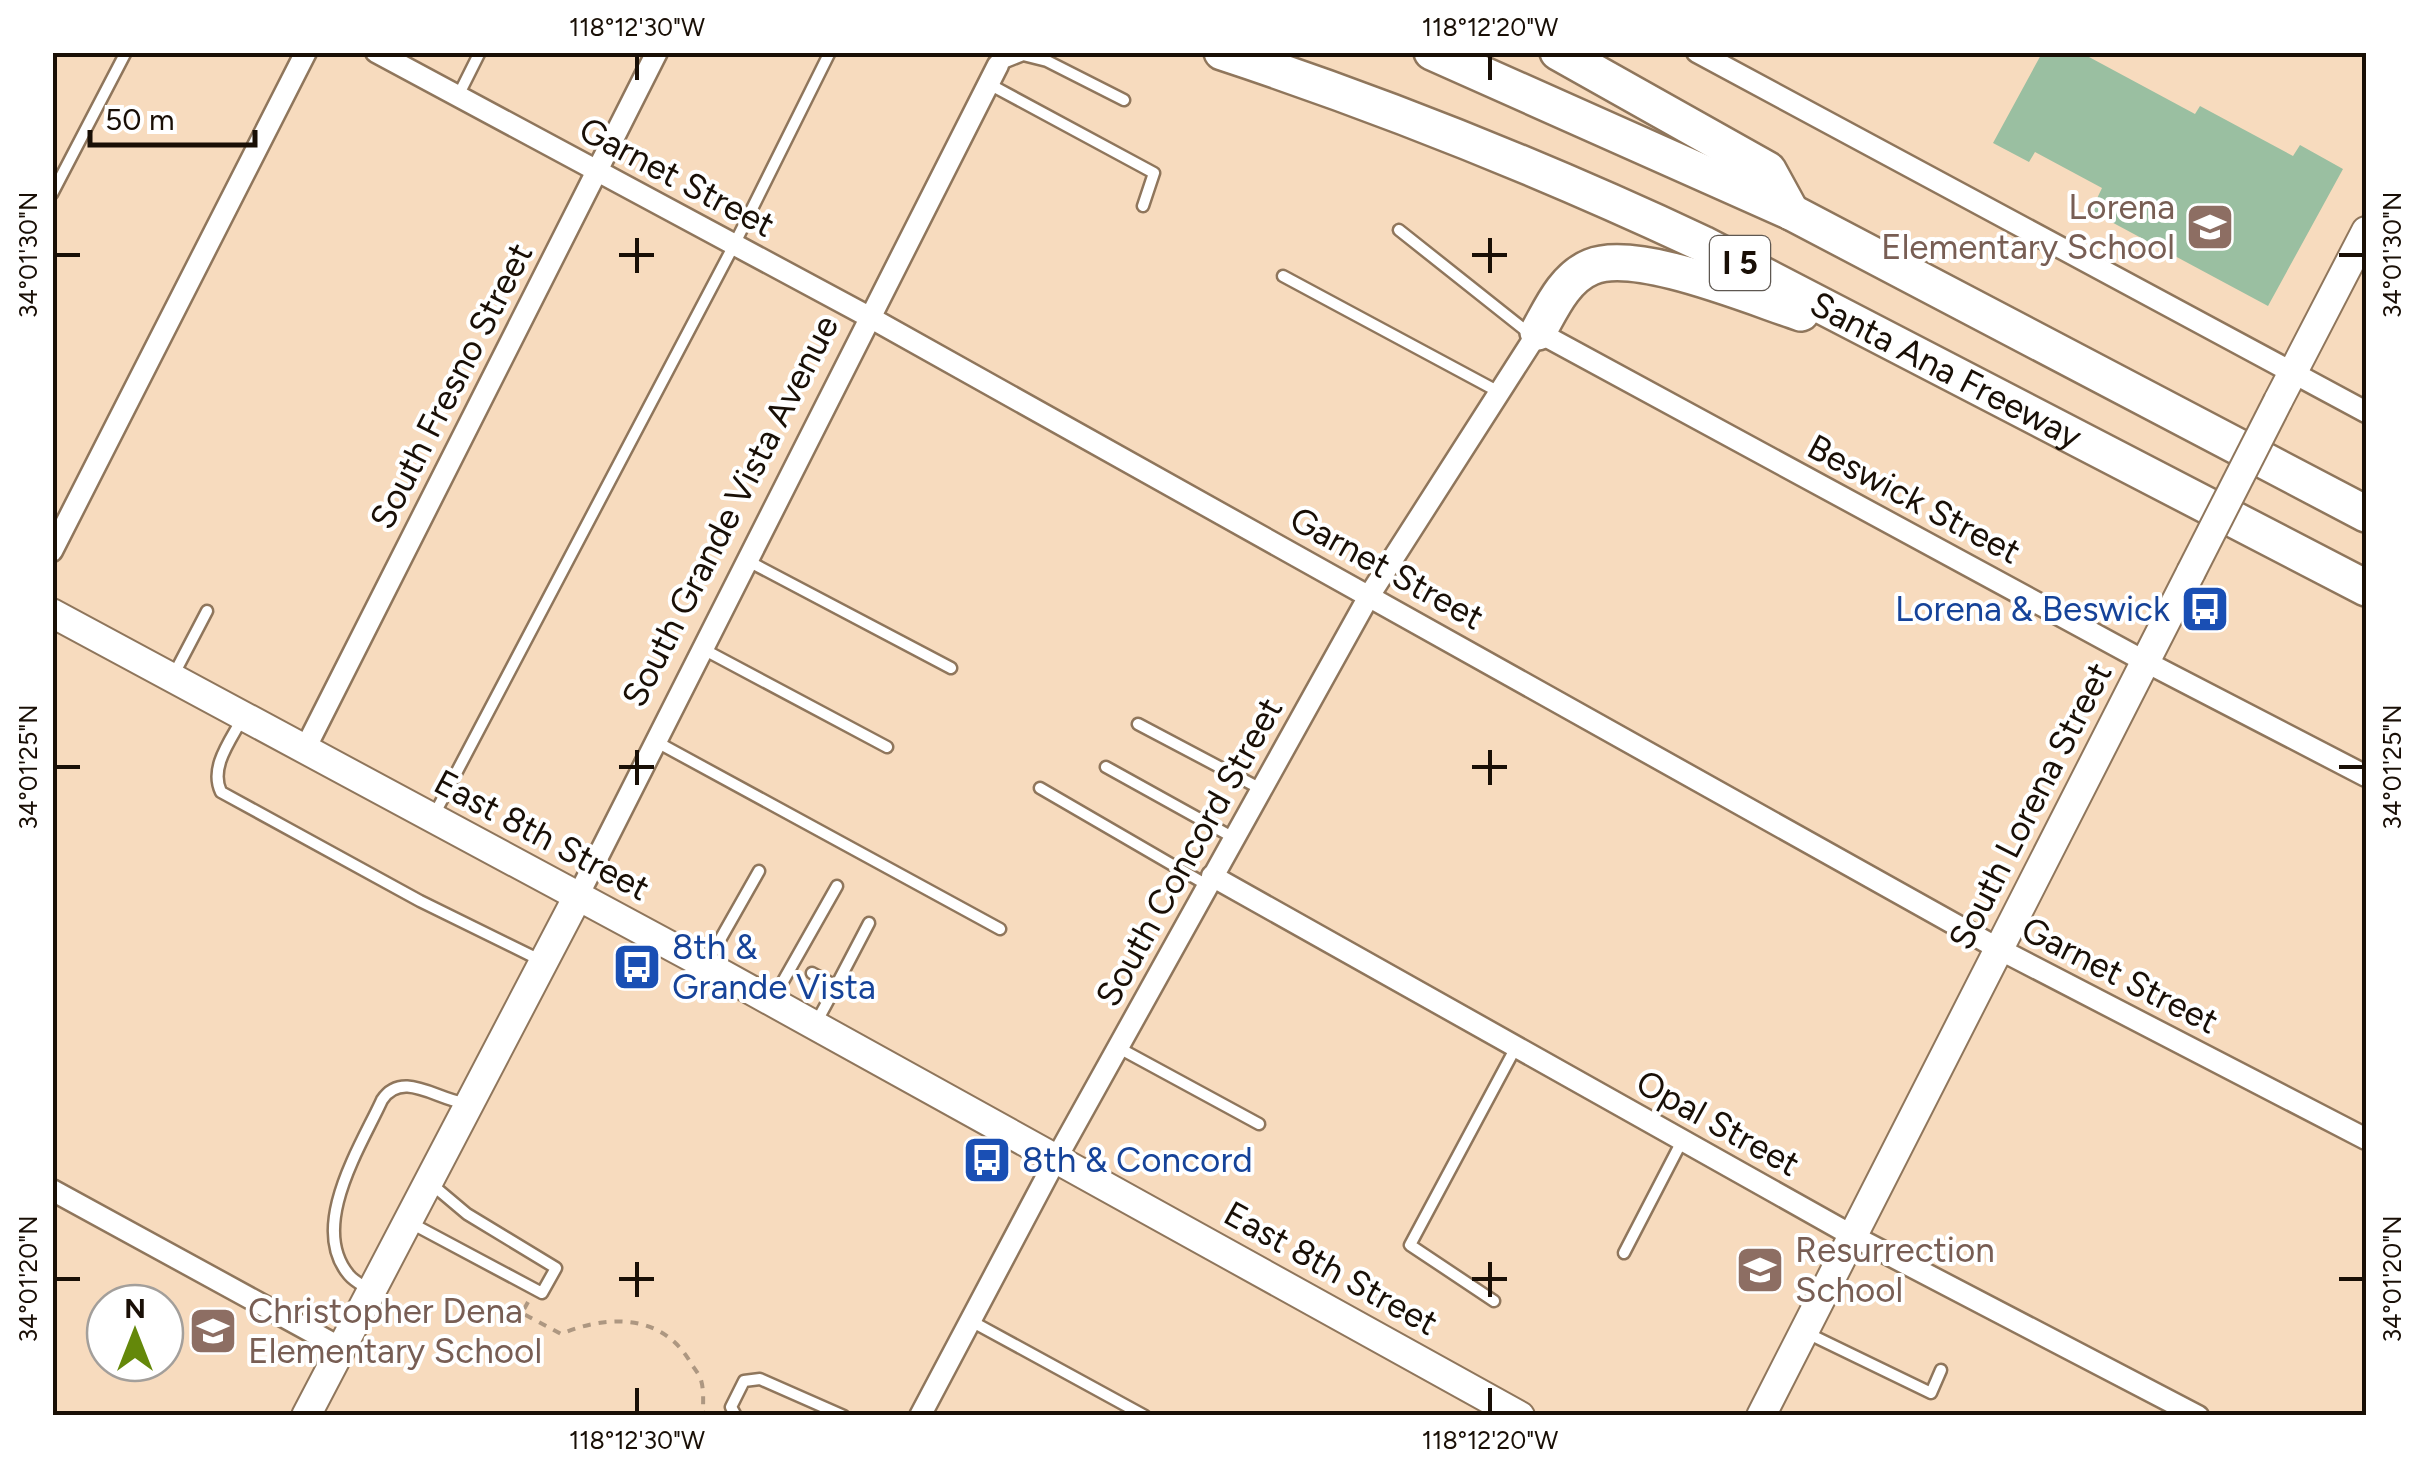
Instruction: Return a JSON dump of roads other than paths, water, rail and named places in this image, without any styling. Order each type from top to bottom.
[{"type":"highway","name":"I 5","points":[[1222,52],[1297,77]]},
{"type":"highway","points":[[1248,52],[1297,77]]},
{"type":"highway","name":"Santa Ana Freeway","points":[[1432,52],[1791,212],[2366,514]]},
{"type":"highway","points":[[1558,52],[1768,170],[1791,212]]},
{"type":"highway","name":"Santa Ana Freeway","points":[[1297,77],[1593,192],[1704,244],[2366,588]]},
{"type":"highway","points":[[1536,335],[1558,297],[1588,267],[1630,262],[1656,266],[1897,344]]},
{"type":"main road","name":"South Lorena Street","points":[[1761,1416],[2366,232]]},
{"type":"main road","name":"East 8th Street","points":[[52,613],[706,965],[1520,1416]]},
{"type":"main road","name":"South Grande Vista Avenue","points":[[306,1416],[578,896]]},
{"type":"street","points":[[52,550],[306,52]]},
{"type":"street","name":"Garnet Street","points":[[376,52],[871,318],[1999,949],[2366,1138]]},
{"type":"street","name":"South Fresno Street","points":[[305,749],[657,52]]},
{"type":"street","points":[[1697,52],[2366,412]]},
{"type":"street","name":"South Grande Vista Avenue","points":[[578,896],[993,75]]},
{"type":"street","name":"South Concord Street","points":[[920,1416],[1056,1159],[1370,596],[1536,335]]},
{"type":"street","name":"Beswick Street","points":[[1536,335],[2366,776]]},
{"type":"street","name":"Opal Street","points":[[1210,881],[1516,1046],[1853,1236],[2198,1416]]},
{"type":"street","points":[[52,1190],[341,1348]]},
{"type":"lane","points":[[52,194],[126,52]]},
{"type":"lane","points":[[458,97],[480,52]]},
{"type":"lane","points":[[433,818],[734,244],[830,52]]},
{"type":"lane","points":[[1124,100],[1047,61],[1023,55],[993,75],[1154,173],[1142,206]]},
{"type":"lane","points":[[1398,230],[1536,335]]},
{"type":"lane","points":[[1283,276],[1500,392]]},
{"type":"lane","points":[[747,561],[951,668]]},
{"type":"lane","points":[[173,678],[207,611]]},
{"type":"lane","points":[[702,648],[888,748]]},
{"type":"lane","points":[[243,716],[218,766],[215,780],[222,792],[420,901],[545,962]]},
{"type":"lane","points":[[1138,724],[1261,790]]},
{"type":"lane","points":[[655,741],[1000,929]]},
{"type":"lane","points":[[1106,767],[1234,838]]},
{"type":"lane","points":[[1040,788],[1210,881]]},
{"type":"lane","points":[[706,965],[759,870]]},
{"type":"lane","points":[[772,1002],[837,886]]},
{"type":"lane","points":[[815,1025],[869,923]]},
{"type":"lane","points":[[812,974],[836,986]]},
{"type":"lane","points":[[1494,1301],[1410,1245],[1516,1046]]},
{"type":"lane","points":[[1118,1047],[1258,1124]]},
{"type":"lane","points":[[371,1292],[349,1275],[336,1250],[336,1206],[382,1100],[401,1085],[445,1101],[470,1104]]},
{"type":"lane","points":[[1624,1253],[1682,1140]]},
{"type":"lane","points":[[408,1222],[542,1293],[556,1268],[468,1214],[429,1182]]},
{"type":"lane","points":[[970,1321],[1145,1416]]},
{"type":"lane","points":[[1804,1331],[1931,1393],[1942,1370]]},
{"type":"lane","points":[[736,1416],[731,1407],[744,1380],[760,1380],[844,1416]]},
{"type":"place","name":"Lorena Elementary School","points":[[2210,227]]},
{"type":"place","name":"Lorena & Beswick","points":[[2205,609]]},
{"type":"place","name":"8th & Grande Vista","points":[[637,967]]},
{"type":"place","name":"8th & Concord","points":[[987,1160]]},
{"type":"place","name":"Resurrection School","points":[[1760,1270]]},
{"type":"place","name":"Christopher Dena Elementary School","points":[[213,1331]]}]
